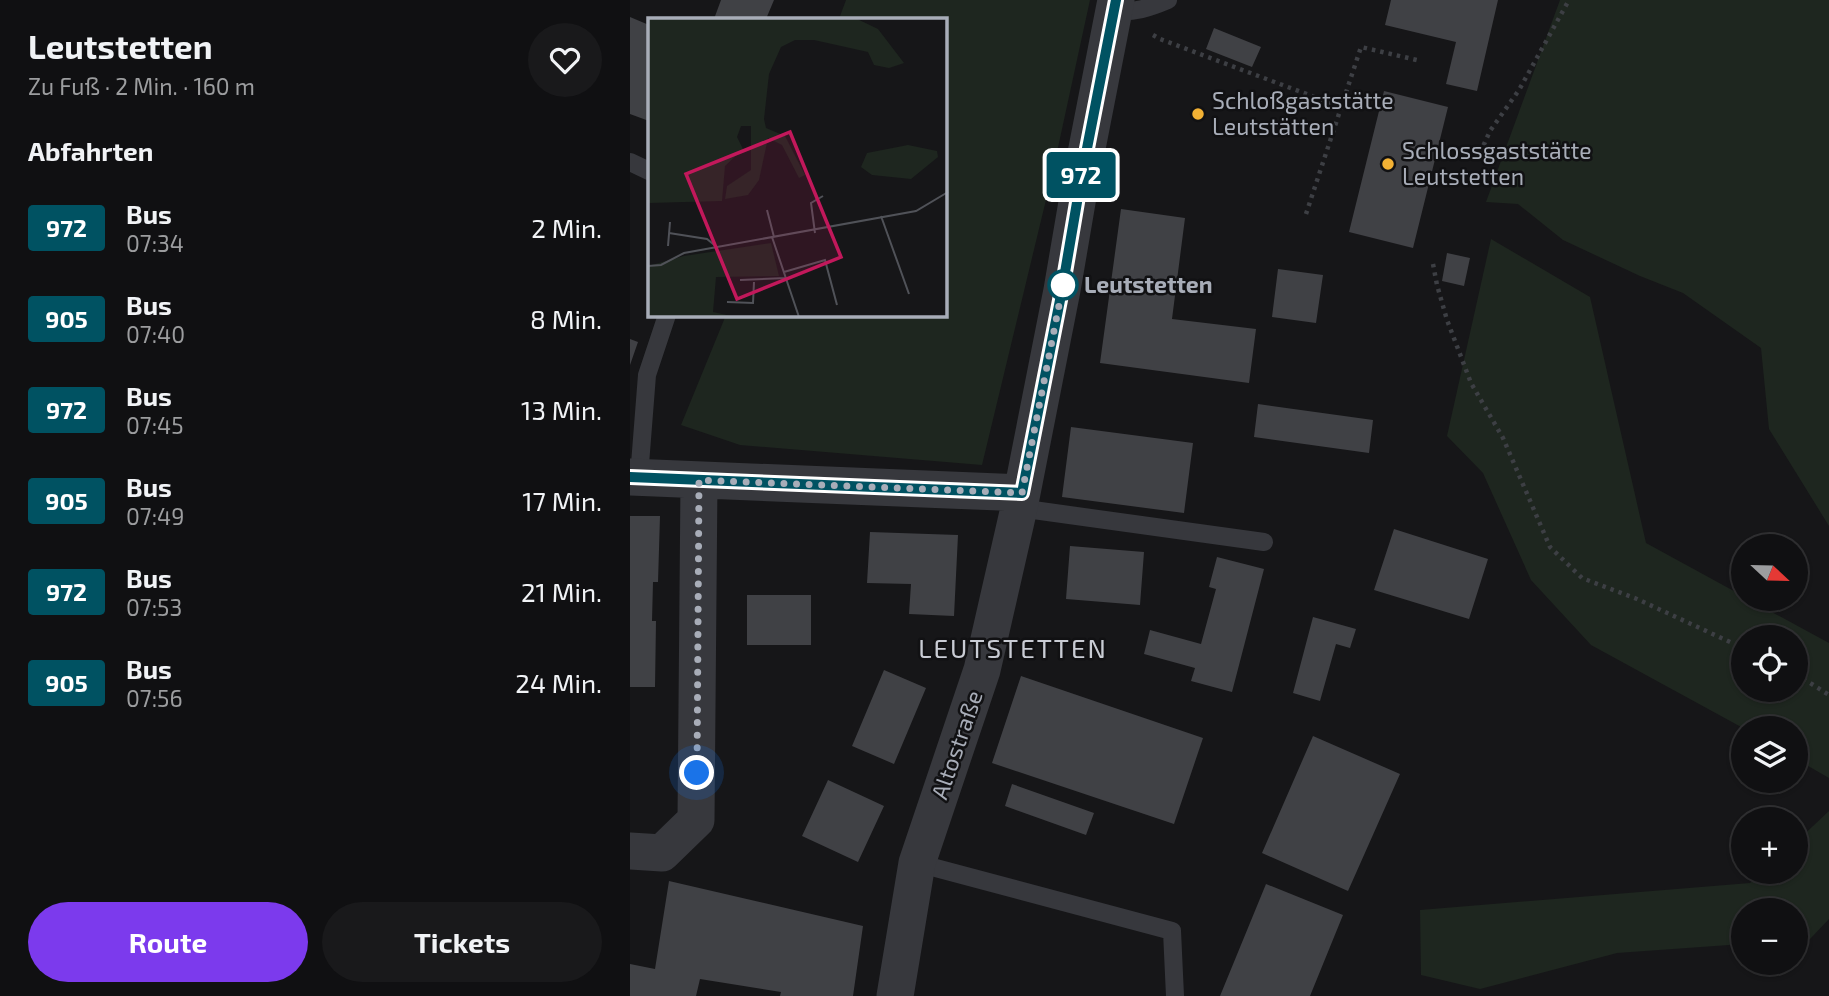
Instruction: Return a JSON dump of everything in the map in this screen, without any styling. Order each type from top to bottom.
[{"type":"street","name":"Altostraße","points":[[895,996],[917,863],[982,670],[1021,500],[1115,6]]},
{"type":"street","points":[[635,477],[1021,500]]},
{"type":"street","points":[[630,851],[662,853],[696,820],[699,480]]},
{"type":"lane","points":[[1115,6],[1130,12],[1168,0]]},
{"type":"lane","points":[[630,162],[648,171]]},
{"type":"lane","points":[[635,477],[647,375],[666,317]]},
{"type":"lane","points":[[1021,500],[1264,542]]},
{"type":"lane","points":[[917,863],[1172,931],[1175,996]]},
{"type":"path","points":[[1480,153],[1490,131],[1519,90],[1569,0]]},
{"type":"path","points":[[1115,6],[1160,39],[1340,107]]},
{"type":"path","points":[[1306,214],[1361,47],[1421,61]]},
{"type":"path","points":[[1433,264],[1447,320],[1471,383],[1503,438],[1549,547],[1581,578],[1637,598],[1731,642]]},
{"type":"path","points":[[1808,682],[1829,695]]},
{"type":"shaded area","points":[[846,0],[1090,0],[1052,175],[982,465],[740,445],[681,425],[725,317],[947,317],[947,18],[839,18]]},
{"type":"shaded area","points":[[1560,0],[1829,0],[1829,526],[1769,429],[1761,348],[1683,293],[1563,240],[1518,204],[1486,202]]},
{"type":"shaded area","points":[[1491,239],[1590,297],[1646,543],[1731,589],[1731,611],[1770,611],[1796,625],[1731,625],[1731,702],[1808,702],[1808,632],[1829,643],[1829,778],[1808,766],[1808,716],[1731,716],[1731,721],[1591,645],[1531,580],[1483,473],[1447,436]]},
{"type":"shaded area","points":[[1829,811],[1829,919],[1810,939],[1808,898],[1731,898],[1731,945],[1617,953],[1480,989],[1421,975],[1420,910],[1738,884],[1808,884],[1808,831]]},
{"type":"building","points":[[721,0],[774,0],[766,18],[714,18]]},
{"type":"building","points":[[1391,0],[1498,0],[1477,91],[1446,84],[1456,42],[1385,25]]},
{"type":"building","points":[[630,17],[648,25],[648,121],[630,114]]},
{"type":"building","points":[[1214,28],[1261,47],[1252,67],[1206,49]]},
{"type":"building","points":[[1384,91],[1448,107],[1413,248],[1349,232]]},
{"type":"building","points":[[1121,209],[1185,218],[1172,319],[1256,329],[1249,383],[1100,363]]},
{"type":"building","points":[[1447,253],[1470,258],[1464,286],[1442,281]]},
{"type":"building","points":[[1278,269],[1323,275],[1316,323],[1272,317]]},
{"type":"building","points":[[630,339],[638,342],[630,365]]},
{"type":"building","points":[[1258,404],[1373,420],[1369,453],[1254,437]]},
{"type":"building","points":[[1071,427],[1193,443],[1184,513],[1062,497]]},
{"type":"building","points":[[630,516],[660,516],[658,582],[653,582],[652,621],[656,621],[655,687],[630,687]]},
{"type":"building","points":[[1394,529],[1488,559],[1469,619],[1374,590]]},
{"type":"building","points":[[870,532],[958,535],[954,616],[909,614],[911,584],[867,583]]},
{"type":"building","points":[[1070,546],[1144,552],[1140,605],[1066,599]]},
{"type":"building","points":[[1217,557],[1264,569],[1232,692],[1191,681],[1195,668],[1144,654],[1150,630],[1201,644],[1216,589],[1209,587]]},
{"type":"building","points":[[747,595],[811,595],[811,645],[747,645]]},
{"type":"building","points":[[1313,617],[1356,629],[1350,648],[1336,644],[1320,701],[1293,693]]},
{"type":"building","points":[[884,670],[926,688],[894,764],[852,746]]},
{"type":"building","points":[[1021,676],[1203,738],[1174,824],[992,763]]},
{"type":"building","points":[[1313,736],[1400,774],[1348,891],[1262,853]]},
{"type":"building","points":[[828,780],[884,806],[858,862],[802,836]]},
{"type":"building","points":[[1012,784],[1094,813],[1086,835],[1005,806]]},
{"type":"building","points":[[669,881],[863,926],[853,996],[780,996],[781,992],[700,979],[696,996],[630,996],[630,964],[655,969]]},
{"type":"building","points":[[1266,884],[1343,915],[1310,996],[1220,996]]},
{"type":"bus line","name":"972","points":[[630,477],[1022,493],[1116,0]]},
{"type":"place","name":"Schloßgaststätte Leutstätten","points":[[1198,114]]},
{"type":"place","name":"Schlossgaststätte Leutstetten","points":[[1388,164]]},
{"type":"place","name":"Leutstetten","points":[[1063,285]]},
{"type":"district","name":"LEUTSTETTEN","points":[[1013,649]]},
{"type":"route","points":[[697,773],[699,480],[1022,493],[1063,285]]}]
